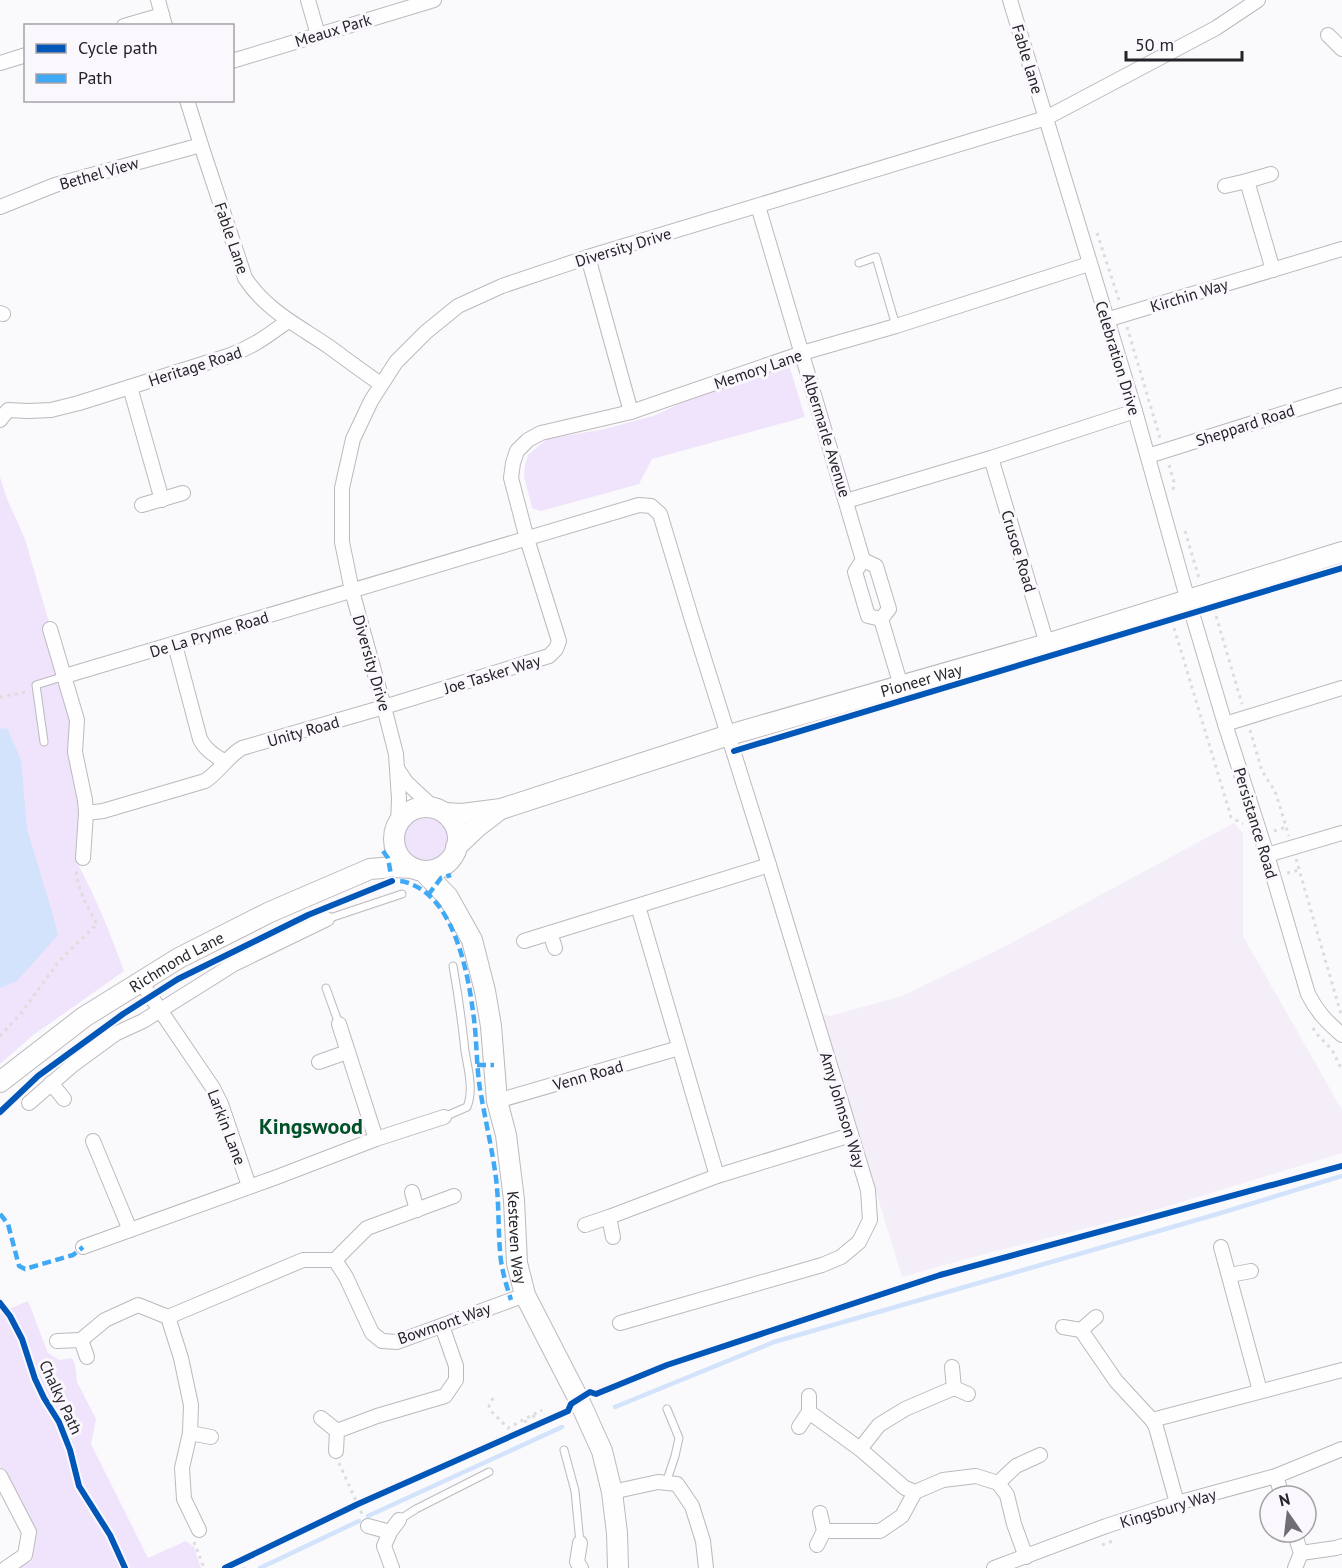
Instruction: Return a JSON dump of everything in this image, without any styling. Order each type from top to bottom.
[{"type":"street","points":[[137,24],[164,20],[158,0]]},
{"type":"street","points":[[308,0],[318,35]]},
{"type":"street","name":"Meaux Park","points":[[234,60],[434,0]]},
{"type":"street","name":"Fable lane","points":[[1010,0],[1046,118]]},
{"type":"street","name":"Diversity Drive","points":[[396,830],[399,799],[396,754],[352,591],[342,542],[342,488],[353,440],[371,401],[396,362],[426,332],[458,306],[502,286],[588,257],[1046,118],[1216,28],[1258,0]]},
{"type":"street","points":[[1328,35],[1342,49]]},
{"type":"street","points":[[0,63],[24,56]]},
{"type":"street","name":"Fable Lane","points":[[188,102],[245,278],[266,303],[288,321],[381,384]]},
{"type":"street","name":"Celebration Drive","points":[[1046,118],[1135,411],[1185,592]]},
{"type":"street","name":"Bethel View","points":[[0,207],[55,185],[201,145]]},
{"type":"street","points":[[1225,186],[1271,174]]},
{"type":"street","points":[[1246,181],[1273,270]]},
{"type":"street","name":"Albermarle Avenue","points":[[758,206],[863,560],[876,566],[889,609],[881,619]]},
{"type":"street","name":"Kirchin Way","points":[[1106,320],[1342,249]]},
{"type":"street","points":[[588,257],[631,412]]},
{"type":"street","name":"Memory Lane","points":[[527,539],[511,478],[517,452],[528,440],[541,433],[631,412],[802,353],[896,326],[1089,264]]},
{"type":"street","name":"Heritage Road","points":[[3,411],[51,410],[130,387],[246,350],[288,321]]},
{"type":"street","name":"Heritage Road","points":[[130,387],[162,500]]},
{"type":"street","name":"Sheppard Road","points":[[1148,456],[1342,395]]},
{"type":"street","points":[[846,501],[991,458],[1135,411]]},
{"type":"street","name":"Crusoe Road","points":[[991,458],[1047,644]]},
{"type":"street","points":[[142,505],[183,493]]},
{"type":"street","points":[[352,591],[639,506],[651,506],[660,514],[729,735]]},
{"type":"street","name":"Joe Tasker Way","points":[[384,707],[539,660],[549,656],[556,649],[559,640],[527,539]]},
{"type":"street","name":"Pioneer Way","points":[[440,811],[462,814],[501,809],[729,735],[1047,644],[1185,592],[1209,593],[1342,552]]},
{"type":"street","name":"Albermarle Avenue","points":[[863,560],[855,572],[868,616],[881,619]]},
{"type":"street","name":"De La Pryme Road","points":[[65,676],[352,591]]},
{"type":"street","name":"Persistance Road","points":[[1185,592],[1308,994],[1314,1007],[1342,1035]]},
{"type":"street","name":"Albermarle Avenue","points":[[881,619],[901,686]]},
{"type":"street","points":[[50,629],[77,720],[75,752],[86,813],[82,858]]},
{"type":"street","points":[[175,645],[203,745],[225,762]]},
{"type":"street","points":[[1225,724],[1342,688]]},
{"type":"street","name":"Unity Road","points":[[86,813],[103,812],[205,781],[242,748],[384,707]]},
{"type":"street","name":"Amy Johnson Way","points":[[620,1323],[822,1265],[841,1257],[859,1242],[870,1220],[867,1190],[729,735]]},
{"type":"street","points":[[397,768],[406,782],[452,821],[457,831],[458,842],[448,897]]},
{"type":"street","points":[[370,870],[404,816],[424,807],[440,811]]},
{"type":"street","name":"Pioneer Way","points":[[455,850],[477,826],[501,809]]},
{"type":"street","points":[[396,830],[395,846],[399,855],[405,863],[418,870],[443,867],[455,850]]},
{"type":"street","points":[[1267,855],[1342,833]]},
{"type":"street","points":[[525,941],[769,865]]},
{"type":"street","name":"Richmond Lane","points":[[0,1082],[84,1017],[179,958],[270,912],[370,870],[393,867],[418,870]]},
{"type":"street","name":"Kesteven Way","points":[[418,870],[448,897],[472,940],[486,991],[491,1026],[497,1101],[506,1135],[514,1200],[517,1263],[525,1294],[602,1451],[612,1492],[618,1568]]},
{"type":"street","points":[[638,906],[717,1176]]},
{"type":"street","name":"Richmond Lane","points":[[160,1011],[234,964],[327,919]]},
{"type":"street","points":[[550,933],[555,948]]},
{"type":"street","name":"Larkin Lane","points":[[141,982],[213,1088],[249,1186]]},
{"type":"street","points":[[29,1103],[74,1064],[115,1034],[160,1011]]},
{"type":"street","points":[[339,1024],[376,1139]]},
{"type":"street","name":"Venn Road","points":[[497,1101],[679,1048]]},
{"type":"street","points":[[319,1062],[347,1052]]},
{"type":"street","points":[[51,1083],[64,1099]]},
{"type":"street","name":"Larkin Lane","points":[[83,1247],[376,1139],[444,1117]]},
{"type":"street","points":[[585,1225],[717,1176],[851,1135]]},
{"type":"street","points":[[93,1141],[130,1230]]},
{"type":"street","points":[[412,1192],[417,1210]]},
{"type":"street","points":[[57,1341],[81,1340],[105,1320],[138,1305],[168,1317],[303,1260],[335,1260],[367,1228],[454,1196]]},
{"type":"street","points":[[609,1217],[614,1237]]},
{"type":"street","points":[[1221,1247],[1260,1391]]},
{"type":"street","name":"Bowmont Way","points":[[335,1260],[346,1277],[372,1333],[382,1341],[397,1342],[525,1294]]},
{"type":"street","points":[[1230,1275],[1251,1271]]},
{"type":"street","points":[[168,1317],[181,1358],[191,1406],[190,1433],[182,1468],[184,1498],[199,1530]]},
{"type":"street","points":[[1081,1330],[1096,1317]]},
{"type":"street","points":[[337,1431],[377,1416],[445,1396],[456,1380],[456,1366],[442,1326]]},
{"type":"street","points":[[1063,1327],[1081,1330],[1116,1381],[1152,1420],[1177,1503]]},
{"type":"street","points":[[81,1340],[87,1357]]},
{"type":"street","points":[[952,1366],[954,1388]]},
{"type":"street","points":[[1152,1420],[1342,1370]]},
{"type":"street","points":[[860,1449],[879,1425],[905,1409],[954,1388],[968,1394]]},
{"type":"street","points":[[799,1427],[809,1412],[809,1396]]},
{"type":"street","points":[[809,1412],[860,1449],[904,1488],[915,1492]]},
{"type":"street","points":[[321,1418],[337,1431]]},
{"type":"street","points":[[336,1451],[337,1431]]},
{"type":"street","points":[[190,1433],[211,1437]]},
{"type":"street","name":"Kingsbury Way","points":[[994,1568],[1106,1526],[1177,1503],[1276,1476],[1342,1449]]},
{"type":"street","points":[[998,1483],[1016,1466],[1040,1455]]},
{"type":"street","points":[[0,1476],[29,1532],[25,1555],[6,1568]]},
{"type":"street","points":[[824,1531],[880,1530],[902,1516],[915,1492],[943,1480],[976,1476],[998,1483],[1007,1495],[1014,1524],[1026,1557]]},
{"type":"street","points":[[1276,1476],[1278,1484]]},
{"type":"street","points":[[612,1492],[658,1482],[677,1484],[693,1506],[703,1541],[706,1568]]},
{"type":"street","points":[[817,1545],[824,1531],[820,1513]]},
{"type":"street","points":[[392,1568],[384,1546],[399,1520]]},
{"type":"street","points":[[368,1526],[390,1532]]},
{"type":"street","points":[[562,1568],[579,1565],[580,1543]]},
{"type":"street","points":[[1295,1568],[1301,1553],[1298,1544]]},
{"type":"street","points":[[1301,1553],[1342,1546]]},
{"type":"lane","points":[[859,263],[876,257],[896,326]]},
{"type":"lane","points":[[44,742],[36,684],[65,676]]},
{"type":"lane","points":[[327,919],[402,894]]},
{"type":"lane","points":[[444,1117],[466,1107],[470,1099],[462,1018],[453,966]]},
{"type":"lane","points":[[326,988],[339,1024]]},
{"type":"lane","points":[[666,1483],[679,1438],[667,1409]]},
{"type":"lane","points":[[564,1450],[575,1491],[580,1543]]},
{"type":"lane","points":[[399,1520],[489,1472]]},
{"type":"path","points":[[1185,592],[1204,577],[1262,771],[1275,791],[1293,848],[1342,1016]]},
{"type":"path","points":[[1172,619],[1231,817],[1248,827]]},
{"type":"path","points":[[0,697],[37,689]]},
{"type":"path","points":[[0,1036],[22,1011],[59,961],[97,924],[87,907],[77,878],[74,859],[82,858]]},
{"type":"path","points":[[493,1398],[489,1406],[508,1428],[542,1410]]},
{"type":"path","points":[[533,1415],[537,1425]]},
{"type":"path","points":[[525,1420],[528,1429]]},
{"type":"path","points":[[336,1451],[336,1457],[368,1526]]},
{"type":"path","points":[[199,1530],[193,1541],[204,1568]]},
{"type":"path","points":[[1102,1545],[1123,1537]]},
{"type":"path","points":[[242,1560],[244,1568]]},
{"type":"shaded area","points":[[789,365],[805,417],[652,459],[639,484],[541,511],[532,508],[524,476],[525,465],[528,455],[547,439],[605,429],[653,416],[697,396]]},
{"type":"shaded area","points":[[0,477],[25,539],[77,720],[83,858],[75,859],[102,914],[124,971],[32,1036],[0,1064]]},
{"type":"shaded area","points":[[431,818],[443,824],[448,832],[448,850],[443,858],[435,863],[421,864],[413,861],[406,854],[403,836],[406,828],[413,821]]},
{"type":"shaded area","points":[[1234,823],[1243,833],[1243,936],[1342,1110],[1342,1153],[1142,1214],[902,1277],[822,1014],[830,1016],[902,996],[1006,946]]},
{"type":"shaded area","points":[[28,1301],[48,1353],[59,1360],[72,1358],[75,1364],[77,1382],[96,1419],[91,1444],[148,1558],[186,1541],[194,1547],[201,1568],[10,1568],[32,1531],[0,1466],[0,1313]]},
{"type":"water","points":[[7,728],[21,760],[27,829],[58,935],[17,981],[0,988],[0,729]]},
{"type":"waterway","points":[[615,1407],[774,1342],[1342,1176]]},
{"type":"waterway","points":[[368,1516],[562,1427]]},
{"type":"waterway","points":[[260,1568],[359,1521]]},
{"type":"marked path","points":[[383,851],[388,858],[392,881]]},
{"type":"marked path","points":[[428,895],[441,878],[451,875]]},
{"type":"marked path","points":[[387,883],[407,882],[427,894],[439,906],[449,922],[463,959],[471,996],[480,1089],[496,1178],[501,1264],[511,1300]]},
{"type":"marked path","points":[[477,1065],[494,1065]]},
{"type":"marked path","points":[[0,1214],[8,1224],[19,1266],[25,1269],[73,1255],[83,1247]]},
{"type":"cycle path","points":[[734,751],[1342,568]]},
{"type":"cycle path","points":[[0,1112],[38,1076],[123,1014],[178,979],[308,915],[392,881]]},
{"type":"cycle path","points":[[225,1568],[358,1504],[568,1411],[571,1404],[590,1392],[596,1394],[667,1365],[940,1275],[1342,1166]]},
{"type":"cycle path","name":"Chalky Path","points":[[0,1303],[22,1339],[35,1379],[59,1422],[70,1450],[79,1486],[110,1535],[125,1568]]},
{"type":"district","name":"Kingswood","points":[[311,1126]]}]
